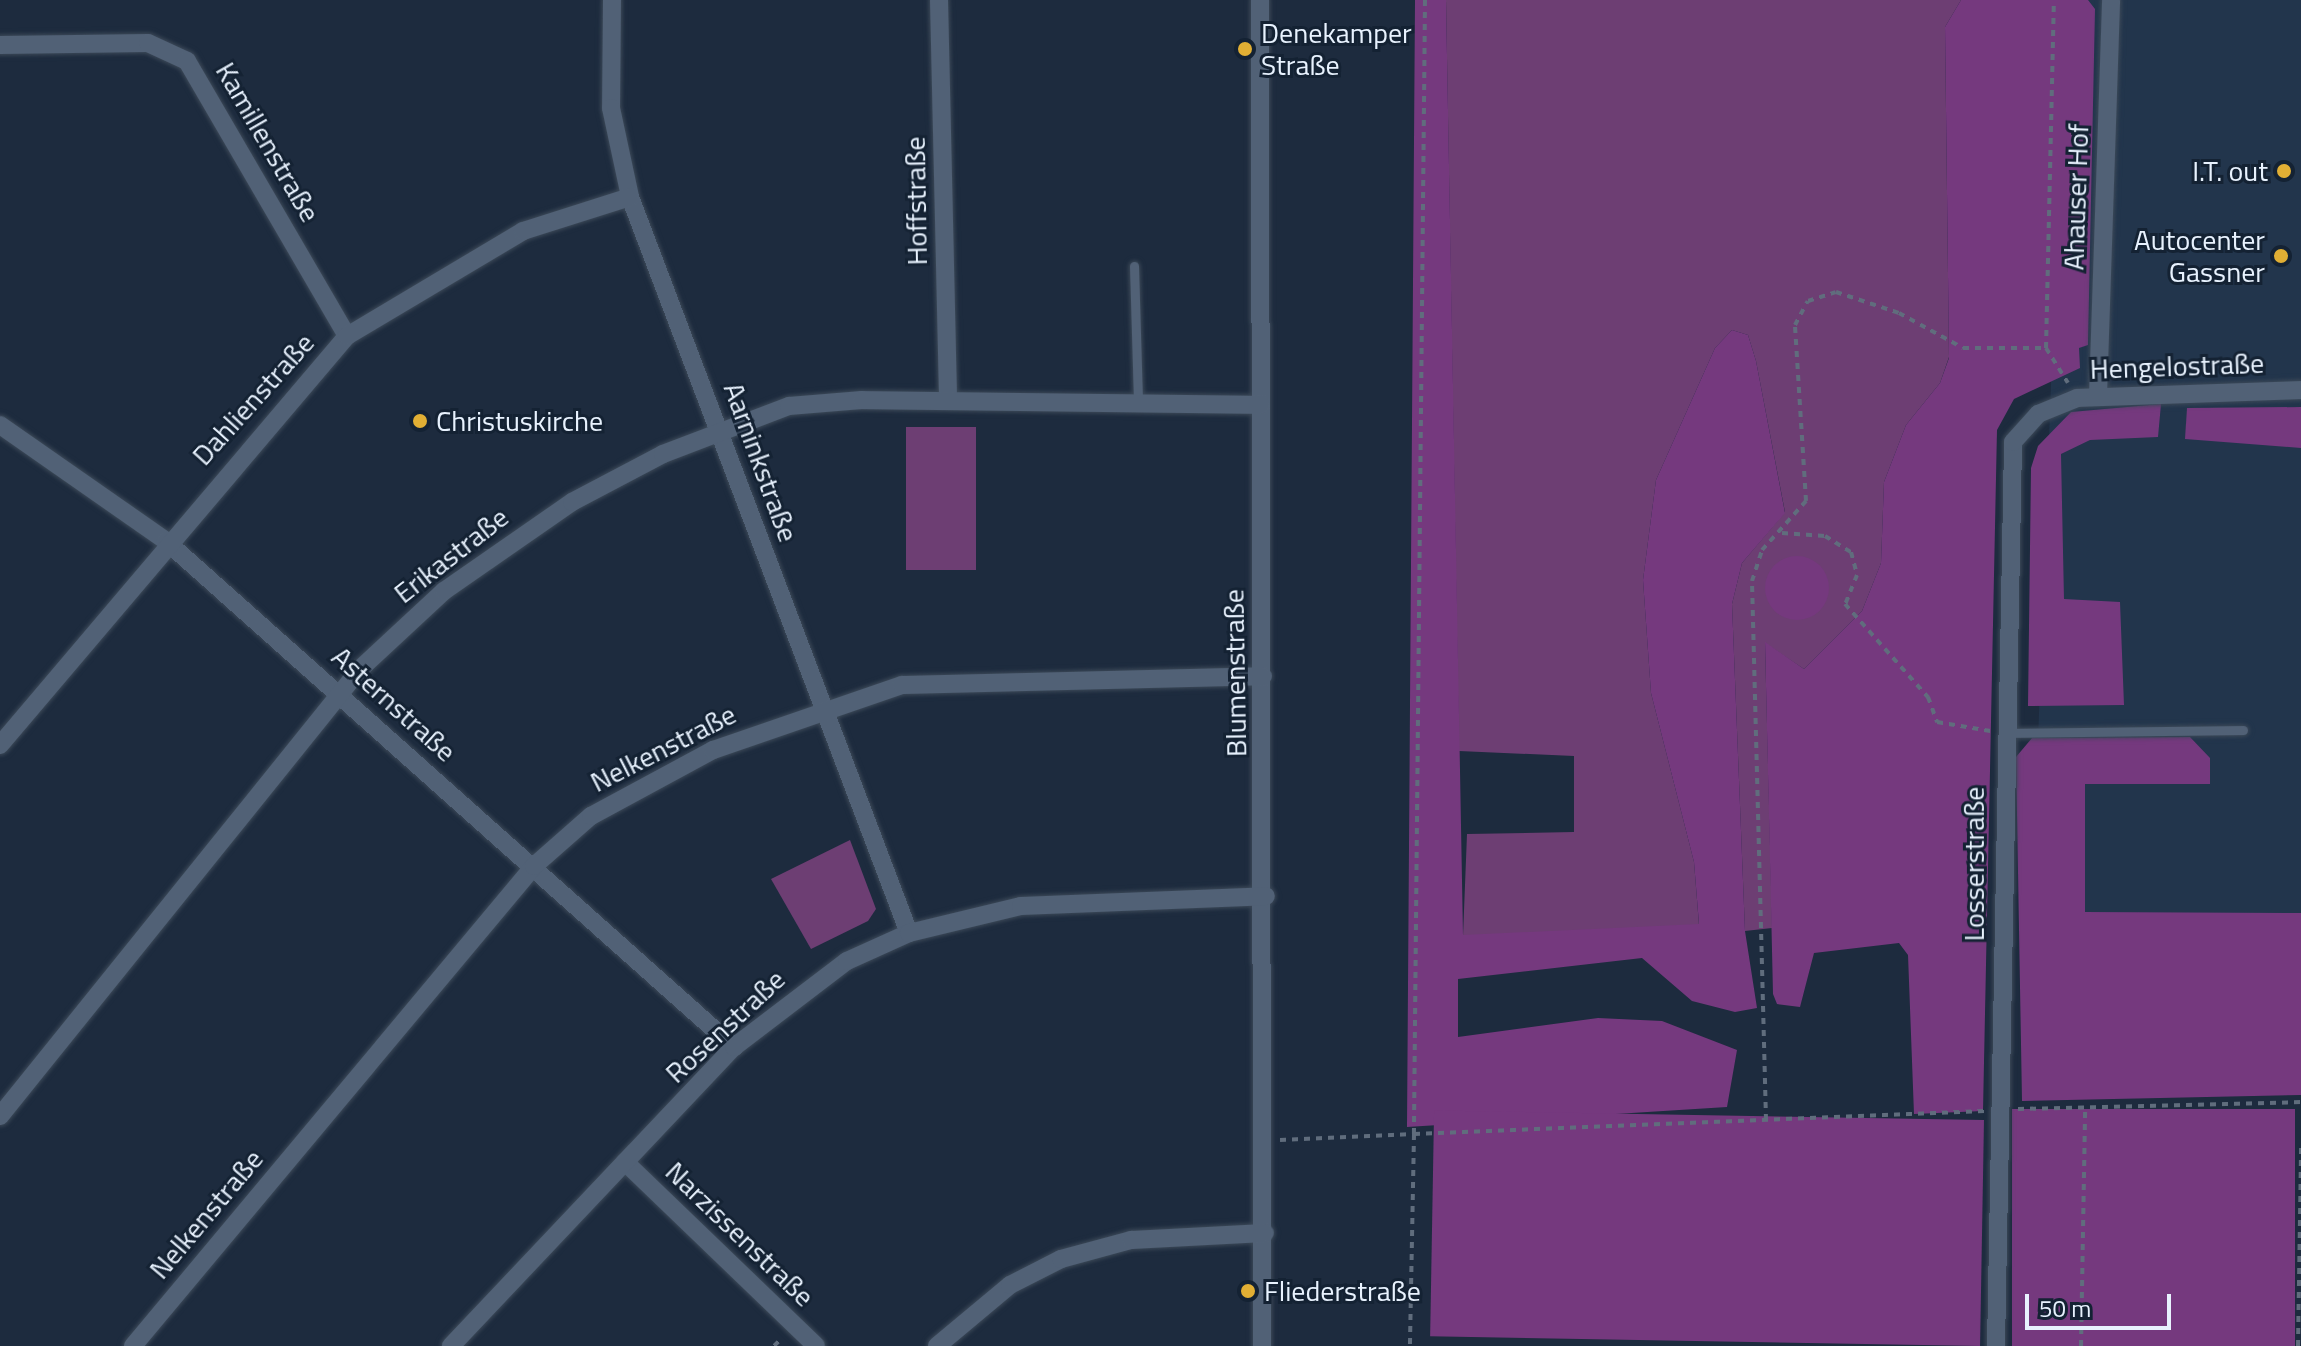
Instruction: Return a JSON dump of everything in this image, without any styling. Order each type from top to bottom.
[{"type":"street","name":"Aarninkstraße","points":[[612,0],[611,108],[630,197],[721,430],[821,708],[909,933]]},
{"type":"street","name":"Hoffstraße","points":[[939,0],[948,400]]},
{"type":"street","name":"Blumenstraße","points":[[1260,0],[1266,896],[1262,1346]]},
{"type":"street","name":"Ahauser Hof","points":[[2098,395],[2111,0]]},
{"type":"street","name":"Kamillenstraße","points":[[0,45],[148,43],[187,61],[347,336]]},
{"type":"street","name":"Dahlienstraße","points":[[0,745],[166,541],[347,336],[523,231],[630,197]]},
{"type":"street","name":"Hengelostraße","points":[[2057,405],[2098,395],[2301,390]]},
{"type":"street","name":"Erikastraße","points":[[0,1116],[339,692],[484,560],[572,502],[721,430],[815,402],[948,400],[1261,405]]},
{"type":"street","name":"Losserstraße","points":[[1996,1346],[2003,733],[2013,442],[2057,405]]},
{"type":"street","name":"Asternstraße","points":[[0,425],[166,541],[734,1047]]},
{"type":"street","name":"Nelkenstraße","points":[[133,1346],[534,866],[591,816],[648,782],[821,708],[962,678],[1263,676]]},
{"type":"street","name":"Rosenstraße","points":[[451,1346],[734,1047],[797,994],[909,933],[1021,906],[1266,896]]},
{"type":"street","name":"Narzissenstraße","points":[[625,1162],[816,1346]]},
{"type":"street","points":[[937,1346],[1001,1291],[1061,1259],[1131,1240],[1265,1233]]},
{"type":"lane","points":[[1134,266],[1138,403]]},
{"type":"lane","points":[[2003,733],[2243,730]]},
{"type":"path","points":[[1410,1346],[1425,0]]},
{"type":"path","points":[[2054,0],[2046,348],[2077,398]]},
{"type":"path","points":[[1766,1120],[1752,581],[1762,550],[1782,533],[1806,501],[1795,325],[1808,301],[1836,292],[1899,313],[1963,348],[2046,348]]},
{"type":"path","points":[[1782,533],[1825,536],[1851,552],[1857,575],[1845,604],[1928,697],[1937,722],[2003,733]]},
{"type":"path","points":[[1265,1141],[2000,1110],[2301,1102]]},
{"type":"path","points":[[2081,1346],[2085,1108]]},
{"type":"path","points":[[2298,1346],[2301,1146]]},
{"type":"shaded area","points":[[1415,0],[1446,0],[1463,935],[1699,924],[1694,862],[1651,693],[1643,580],[1656,480],[1715,348],[1732,330],[1748,335],[1756,361],[1785,513],[1742,563],[1732,604],[1745,931],[1757,1008],[1735,1012],[1692,1001],[1642,958],[1458,979],[1458,1037],[1598,1018],[1662,1021],[1737,1050],[1727,1107],[1407,1127]]},
{"type":"shaded area","points":[[1446,0],[1961,0],[1945,27],[1949,357],[1940,383],[1906,425],[1884,482],[1881,563],[1862,611],[1804,669],[1765,643],[1772,928],[1745,931],[1732,604],[1742,563],[1785,512],[1756,361],[1748,335],[1732,330],[1715,348],[1656,480],[1643,580],[1651,693],[1694,862],[1699,925],[1463,936],[1467,834],[1574,832],[1574,756],[1459,751]]},
{"type":"shaded area","points":[[1961,0],[2088,0],[2095,9],[2088,345],[2079,348],[2080,368],[2014,399],[1997,430],[1983,1111],[1914,1114],[1908,955],[1899,943],[1814,953],[1800,1007],[1777,1004],[1773,994],[1765,642],[1804,669],[1862,611],[1881,563],[1884,482],[1906,425],[1940,383],[1949,358],[1945,27]]},
{"type":"shaded area","points":[[2065,0],[2301,0],[2301,1087],[2025,1096]]},
{"type":"shaded area","points":[[2161,404],[2158,437],[2090,440],[2061,454],[2064,599],[2120,602],[2124,705],[2028,706],[2031,468],[2038,446],[2071,412]]},
{"type":"shaded area","points":[[2301,407],[2301,448],[2185,439],[2187,408]]},
{"type":"shaded area","points":[[906,427],[976,427],[976,570],[906,570]]},
{"type":"shaded area","points":[[1791,556],[1803,556],[1820,565],[1827,576],[1827,600],[1820,611],[1803,620],[1791,620],[1779,615],[1770,606],[1765,594],[1765,582],[1770,570],[1779,561]]},
{"type":"shaded area","points":[[2190,737],[2210,758],[2210,784],[2085,784],[2085,912],[2301,913],[2301,1095],[2022,1101],[2016,757],[2032,738]]},
{"type":"shaded area","points":[[850,840],[876,909],[868,921],[811,949],[771,879]]},
{"type":"shaded area","points":[[2012,1109],[2295,1109],[2295,1346],[2012,1346]]},
{"type":"shaded area","points":[[1434,1110],[1984,1120],[1980,1346],[1430,1336]]},
{"type":"place","name":"Denekamper Straße","points":[[1245,49]]},
{"type":"place","name":"I.T. out","points":[[2284,171]]},
{"type":"place","name":"Autocenter Gassner","points":[[2281,256]]},
{"type":"place","name":"Christuskirche","points":[[420,421]]},
{"type":"place","name":"Fliederstraße","points":[[1248,1291]]}]
